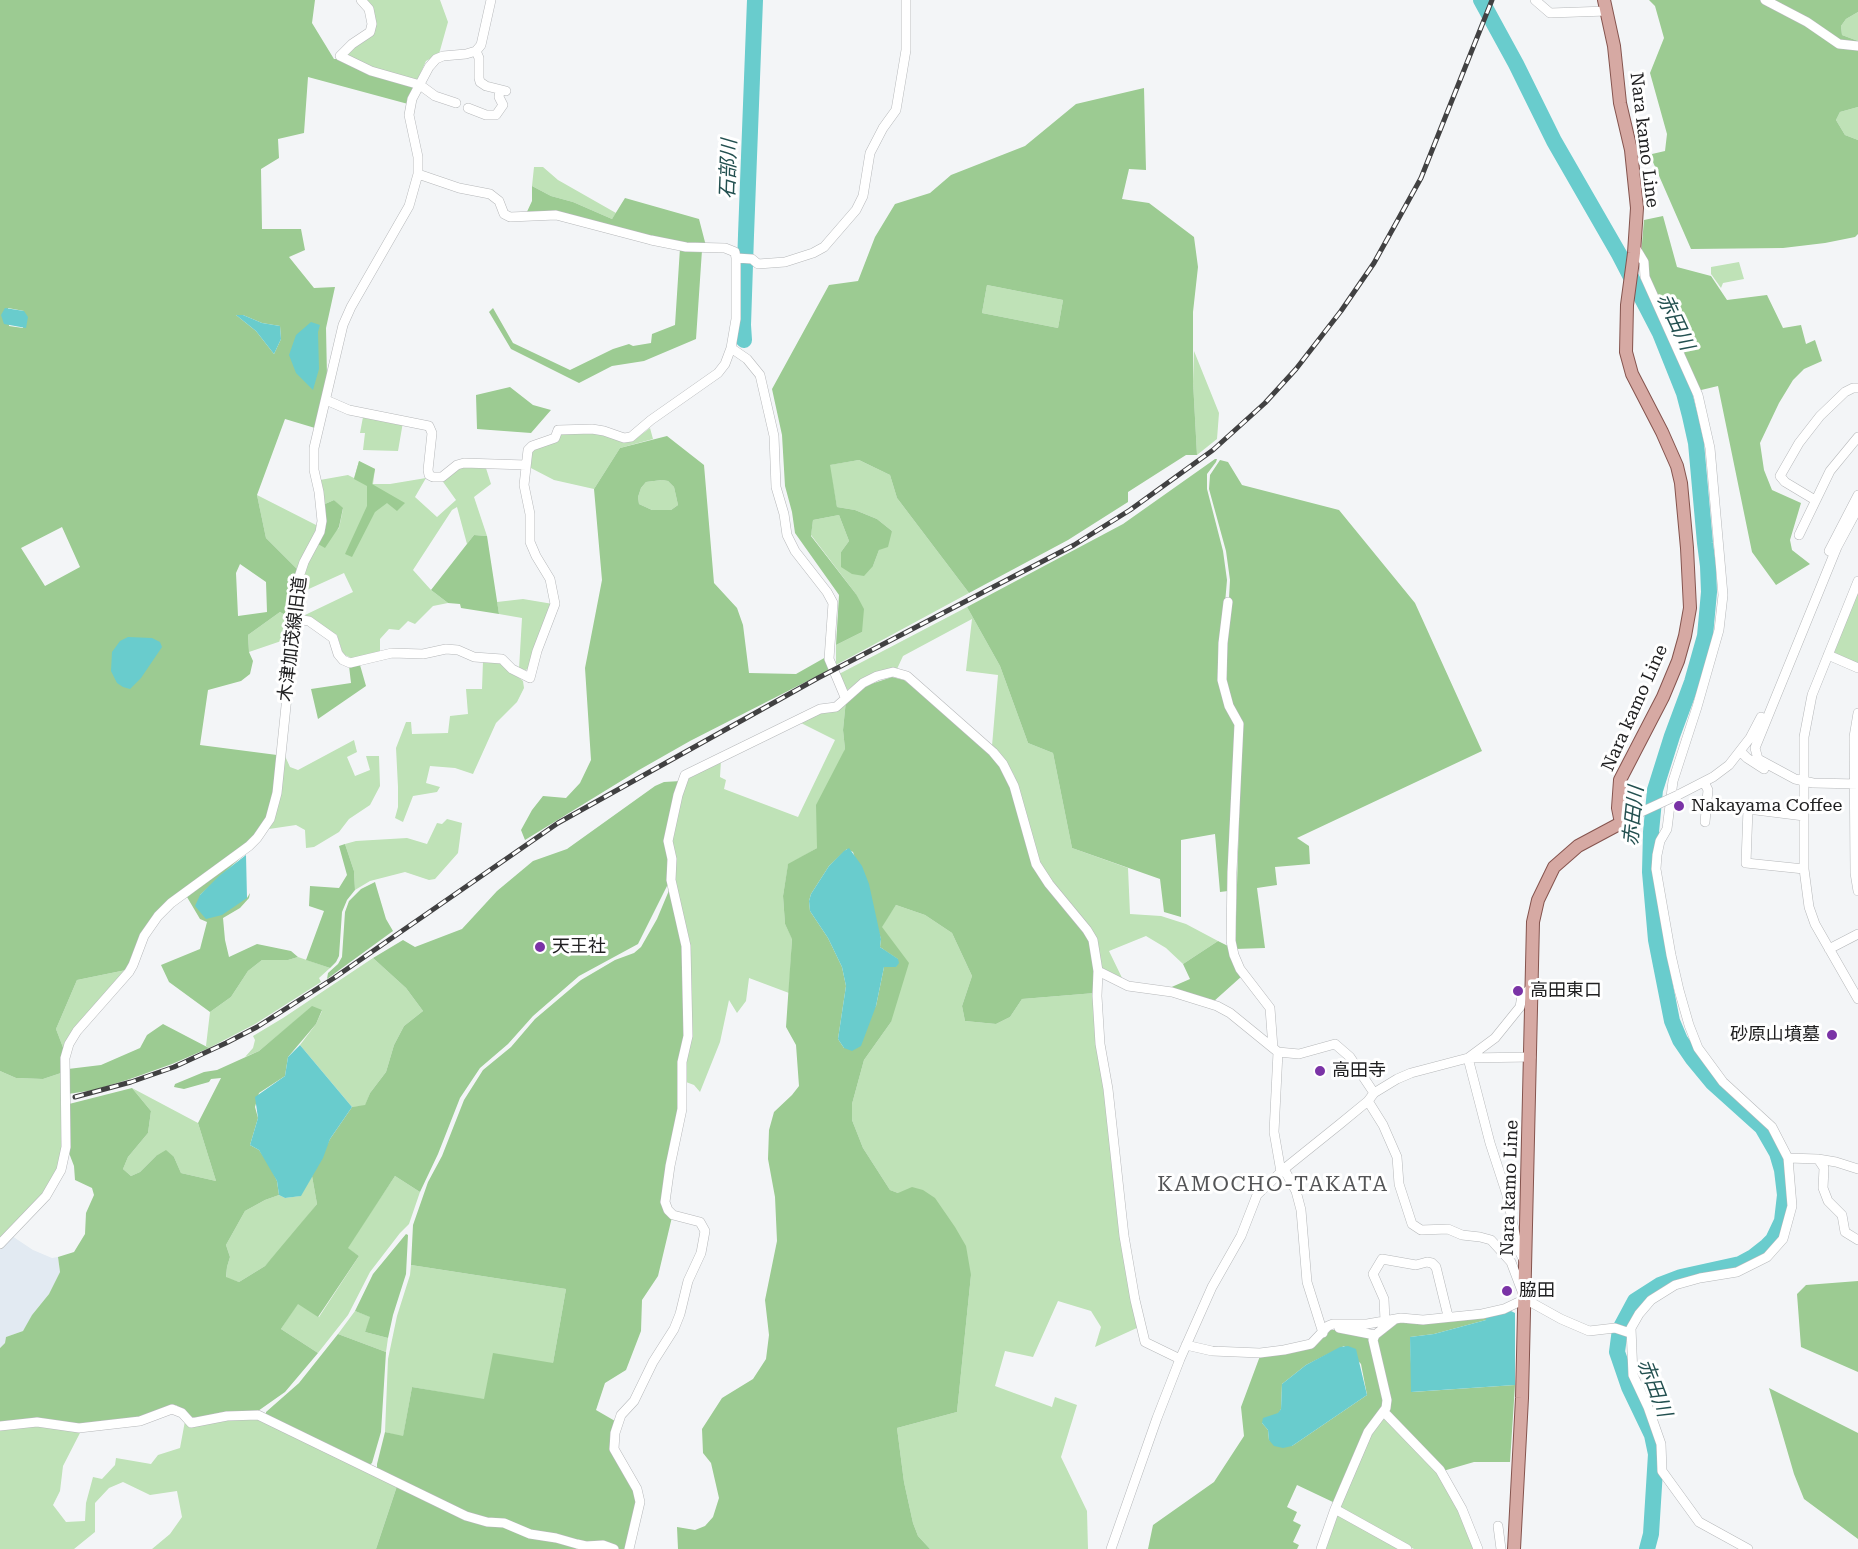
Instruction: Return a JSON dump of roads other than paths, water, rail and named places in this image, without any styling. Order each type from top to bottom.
[{"type":"main road","name":"Nara kamo Line","points":[[1514,1549],[1525,1299],[1533,922],[1538,900],[1554,867],[1578,846],[1621,823],[1618,808],[1620,780],[1663,697],[1678,661],[1688,622],[1690,593],[1679,475],[1662,432],[1629,367],[1626,343],[1627,305],[1635,250],[1637,208],[1631,150],[1620,103],[1614,46],[1606,5]]},
{"type":"street","points":[[361,0],[369,9],[372,24],[370,32],[352,44],[340,56],[371,71],[420,85],[435,96],[456,103]]},
{"type":"street","points":[[468,108],[486,115],[496,115],[503,105],[499,97],[503,90],[486,86],[480,82],[479,78],[480,58],[476,51],[481,45],[491,0]]},
{"type":"street","points":[[738,258],[752,259],[758,264],[784,262],[813,254],[824,247],[856,210],[863,196],[870,153],[883,128],[896,110],[906,51],[906,0]]},
{"type":"street","points":[[1535,0],[1550,13],[1606,5]]},
{"type":"street","points":[[1765,0],[1807,22],[1839,44],[1858,46]]},
{"type":"street","name":"木津加茂線旧道","points":[[0,1244],[46,1196],[61,1170],[66,1147],[65,1058],[76,1031],[129,972],[144,936],[158,916],[178,898],[249,846],[270,819],[277,793],[296,619],[298,576],[318,537],[322,521],[313,463],[315,438],[343,325],[351,306],[409,206],[418,174],[418,157],[409,115],[412,99],[432,63],[440,57],[476,51]]},
{"type":"street","points":[[296,619],[309,621],[333,638],[338,654],[350,663],[392,653],[423,654],[446,649],[458,650],[474,657],[502,659],[517,672],[530,678],[537,651],[555,604],[550,579],[533,552],[531,543],[530,514],[524,490],[529,448],[555,438],[558,430],[592,429],[624,438],[631,437],[651,420],[718,373],[725,364],[731,348],[736,319],[738,258],[735,252],[725,248],[686,247],[651,240],[556,215],[510,217],[504,214],[499,201],[490,194],[459,188],[418,174]]},
{"type":"street","points":[[1635,250],[1644,262],[1646,277],[1698,395],[1710,448],[1723,595],[1719,630],[1673,781],[1667,829],[1657,855],[1656,869],[1678,990],[1698,1048],[1724,1082],[1772,1127],[1788,1158],[1792,1206],[1786,1231],[1778,1246],[1767,1257],[1737,1272],[1689,1280],[1665,1290],[1651,1300],[1639,1314],[1630,1333],[1633,1375],[1648,1407],[1661,1444],[1662,1471],[1699,1522],[1748,1549]]},
{"type":"street","points":[[731,348],[747,359],[760,375],[774,436],[776,487],[784,514],[786,535],[833,603],[830,659],[844,697]]},
{"type":"street","points":[[1815,500],[1785,482],[1780,476],[1799,443],[1820,416],[1845,392],[1858,388]]},
{"type":"street","points":[[326,400],[356,412],[429,426],[432,433],[428,470],[429,475],[433,477],[442,477],[457,465],[464,463],[526,465]]},
{"type":"street","points":[[1798,536],[1834,465],[1858,437]]},
{"type":"street","points":[[1621,823],[1721,772],[1741,752],[1758,723],[1834,540],[1858,495]]},
{"type":"street","points":[[1803,784],[1758,759],[1755,748],[1837,548],[1858,508]]},
{"type":"street","points":[[1858,581],[1812,695],[1804,737],[1803,784],[1804,869],[1809,907],[1815,924],[1858,999]]},
{"type":"street","points":[[1228,602],[1221,680],[1228,706],[1239,724],[1231,941],[1233,955],[1240,969],[1270,1008],[1276,1050],[1274,1132],[1282,1171],[1296,1191],[1301,1210],[1307,1282],[1325,1329]]},
{"type":"street","points":[[1828,655],[1858,668]]},
{"type":"street","points":[[629,1549],[639,1502],[637,1490],[614,1449],[615,1433],[621,1415],[639,1392],[653,1362],[674,1329],[688,1281],[701,1253],[705,1231],[700,1222],[673,1215],[665,1202],[682,1109],[682,1062],[688,1036],[686,946],[671,880],[672,859],[668,841],[671,822],[685,775],[820,709],[836,707],[844,697],[863,683],[878,676],[893,672],[902,674],[921,687],[993,752],[1011,777],[1036,864],[1049,884],[1090,934],[1095,946],[1098,971],[1100,1044],[1108,1089],[1124,1236],[1144,1342],[1180,1359]]},
{"type":"street","points":[[1858,713],[1855,873],[1858,891]]},
{"type":"street","points":[[1741,752],[1747,759],[1774,776],[1803,784],[1856,786]]},
{"type":"street","points":[[1704,782],[1708,790],[1704,822]]},
{"type":"street","points":[[1707,805],[1804,816]]},
{"type":"street","points":[[1748,809],[1746,863],[1804,869]]},
{"type":"street","points":[[1829,949],[1858,934]]},
{"type":"street","points":[[1098,971],[1128,986],[1172,992],[1216,1006],[1230,1013],[1276,1050],[1299,1054],[1335,1044],[1350,1056],[1397,1157],[1399,1184],[1412,1224],[1421,1230],[1448,1229],[1462,1235],[1491,1240],[1511,1262],[1525,1299],[1588,1330],[1617,1329],[1630,1333]]},
{"type":"street","points":[[1468,1058],[1494,1038],[1520,1007],[1522,996],[1533,985]]},
{"type":"street","points":[[1111,1549],[1180,1359],[1212,1287],[1241,1236],[1257,1195],[1282,1171],[1371,1097],[1411,1072],[1468,1058],[1531,1057]]},
{"type":"street","points":[[1468,1058],[1490,1143],[1507,1195],[1518,1249],[1525,1262]]},
{"type":"street","points":[[1788,1158],[1818,1159],[1858,1169]]},
{"type":"street","points":[[1818,1159],[1824,1168],[1823,1188],[1827,1202],[1842,1215],[1845,1232],[1858,1240]]},
{"type":"street","points":[[1390,1320],[1373,1274],[1382,1259],[1416,1265],[1432,1263],[1436,1267],[1448,1316]]},
{"type":"street","points":[[1186,1345],[1212,1351],[1260,1353],[1311,1344],[1325,1329],[1390,1320],[1423,1320],[1482,1314],[1525,1299]]},
{"type":"street","points":[[1321,1549],[1335,1509],[1368,1432],[1384,1412],[1387,1400],[1373,1343],[1375,1335],[1390,1320]]},
{"type":"street","points":[[1325,1329],[1375,1335]]},
{"type":"street","points":[[0,1426],[37,1422],[79,1428],[140,1421],[172,1409],[183,1413],[191,1423],[227,1416],[258,1415],[466,1516],[487,1522],[504,1523],[530,1534],[586,1546],[603,1545],[614,1549]]},
{"type":"street","points":[[1384,1412],[1440,1470],[1462,1509],[1478,1549]]},
{"type":"street","points":[[1335,1509],[1407,1549]]},
{"type":"street","points":[[1498,1527],[1501,1549]]},
{"type":"water","points":[[5,308],[24,311],[28,317],[26,328],[4,324],[1,315]]},
{"type":"water","points":[[236,315],[280,326],[281,339],[274,354],[256,331]]},
{"type":"water","points":[[311,322],[320,325],[318,332],[319,369],[313,390],[296,373],[289,355],[296,335]]},
{"type":"water","points":[[128,637],[152,638],[160,642],[162,647],[141,678],[130,689],[117,683],[111,671],[112,652],[120,641]]},
{"type":"water","points":[[849,848],[862,866],[869,884],[881,939],[880,947],[898,959],[899,963],[896,967],[884,967],[876,1006],[861,1046],[852,1051],[844,1048],[838,1039],[846,986],[842,967],[828,938],[810,911],[809,901],[829,866]]},
{"type":"water","points":[[246,855],[247,898],[222,915],[206,919],[195,906],[200,895],[219,876]]},
{"type":"water","points":[[300,1045],[352,1107],[330,1139],[323,1158],[301,1196],[285,1198],[279,1195],[277,1181],[259,1150],[250,1145],[258,1118],[255,1097],[285,1076],[288,1057]]},
{"type":"water","points":[[1511,1311],[1515,1313],[1515,1385],[1411,1392],[1410,1337],[1434,1334],[1486,1320],[1486,1316]]},
{"type":"water","points":[[1348,1346],[1356,1349],[1367,1395],[1292,1446],[1283,1448],[1274,1446],[1269,1440],[1268,1430],[1262,1423],[1263,1418],[1278,1413],[1281,1409],[1282,1384],[1306,1365],[1340,1347]]},
{"type":"waterway","name":"石部川","points":[[744,340],[755,0]]},
{"type":"waterway","name":"赤田川","points":[[1481,0],[1554,141],[1619,254],[1660,333],[1684,393],[1690,416],[1696,443],[1709,592],[1705,636],[1692,682],[1655,790],[1650,872],[1656,940],[1672,1021],[1680,1040],[1712,1082],[1762,1127],[1777,1153],[1785,1195],[1782,1221],[1773,1240],[1767,1246],[1740,1264],[1681,1277],[1660,1285],[1635,1301],[1620,1329],[1617,1352],[1629,1387],[1652,1435],[1656,1454],[1651,1534],[1647,1549]]},
{"type":"railway","points":[[75,1097],[131,1082],[174,1067],[257,1027],[334,978],[558,823],[818,678],[1074,545],[1130,510],[1213,450],[1265,403],[1296,369],[1341,311],[1374,263],[1421,178],[1492,0]]},
{"type":"place","name":"Nakayama Coffee","points":[[1679,806]]},
{"type":"place","name":"天王社","points":[[540,947]]},
{"type":"place","name":"高田東口","points":[[1518,991]]},
{"type":"place","name":"砂原山墳墓","points":[[1832,1035]]},
{"type":"place","name":"高田寺","points":[[1320,1071]]},
{"type":"place","name":"脇田","points":[[1507,1291]]},
{"type":"district","name":"KAMOCHO-TAKATA","points":[[1273,1185]]}]
